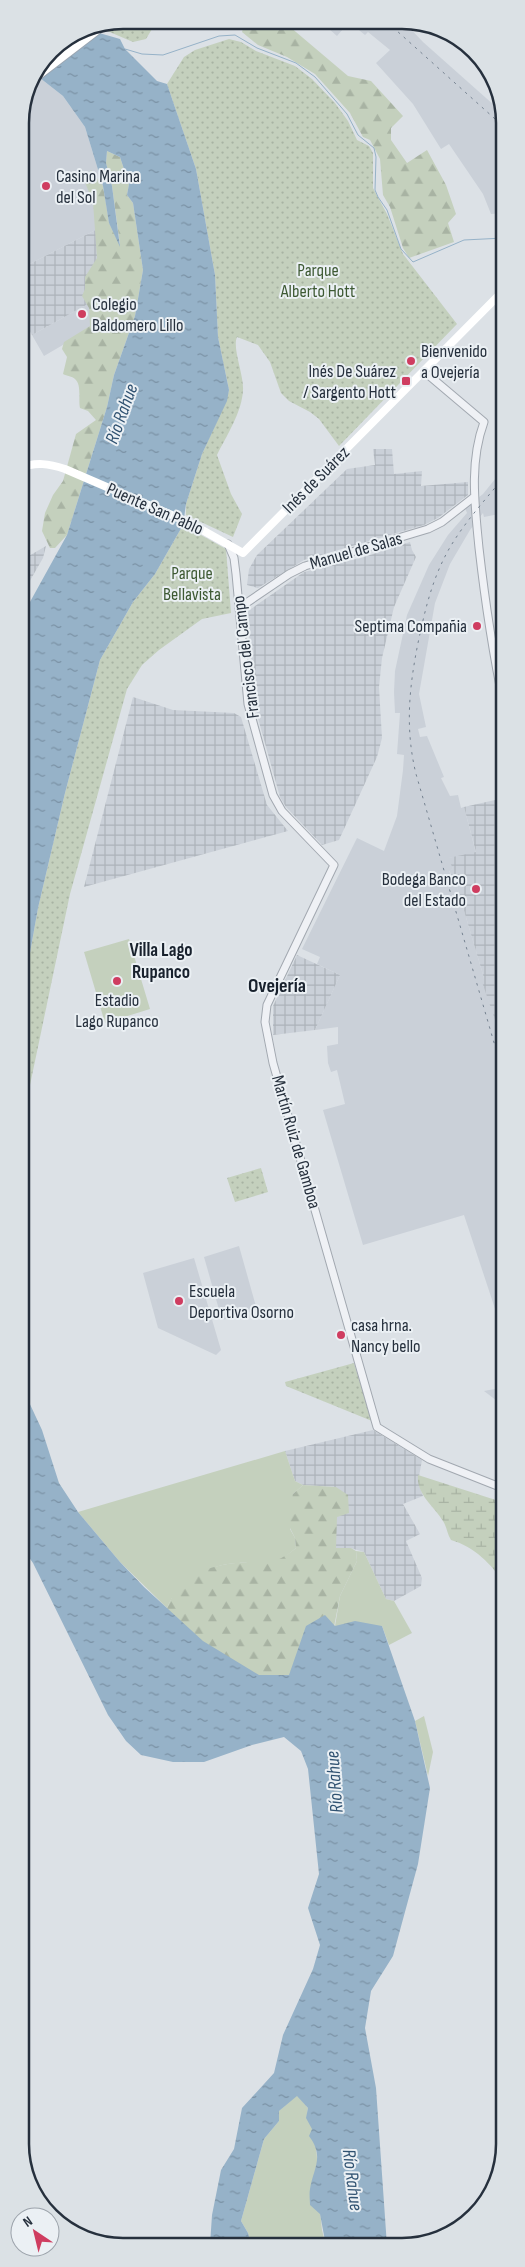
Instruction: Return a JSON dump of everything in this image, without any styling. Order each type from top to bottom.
[{"type":"main road","points":[[46,68],[86,36]]},
{"type":"main road","points":[[65,48],[79,39]]},
{"type":"main road","name":"Inés de Suárez","points":[[243,553],[426,371],[496,298]]},
{"type":"main road","name":"Puente San Pablo","points":[[29,466],[40,463],[52,464],[66,469],[188,522],[243,553]]},
{"type":"street","points":[[426,371],[484,422],[477,447],[474,497],[489,628],[496,664]]},
{"type":"street","name":"Manuel de Salas","points":[[239,608],[300,568],[433,528],[474,497]]},
{"type":"street","name":"Francisco del Campo","points":[[228,544],[234,558],[236,574],[248,704],[273,795],[282,811],[334,866]]},
{"type":"street","name":"Inés de Suárez","points":[[236,574],[238,563],[243,553]]},
{"type":"street","name":"Martín Ruiz de Gamboa","points":[[334,866],[267,1005],[265,1022],[273,1063],[377,1427],[430,1459],[496,1485]]},
{"type":"shaded area","points":[[329,29],[343,29],[337,36]]},
{"type":"shaded area","points":[[358,29],[411,29],[494,105],[496,122],[496,214],[491,214],[483,194],[449,144],[441,149],[413,104],[376,63],[390,50],[368,32],[365,35]]},
{"type":"shaded area","points":[[40,78],[63,96],[85,127],[103,186],[109,223],[29,264],[29,116],[32,98]]},
{"type":"shaded area","points":[[109,223],[120,247],[95,300],[32,335],[29,330],[29,264]]},
{"type":"shaded area","name":"Colegio Baldomero Lillo","points":[[95,300],[92,328],[44,356],[32,335]]},
{"type":"shaded area","points":[[373,449],[392,449],[394,474],[422,471],[421,486],[468,482],[468,495],[438,518],[424,525],[304,560],[258,588],[247,585],[249,569],[257,555],[347,469],[375,465]]},
{"type":"shaded area","points":[[496,478],[496,515],[484,517],[483,513],[470,530],[450,564],[435,603],[419,694],[426,727],[418,729],[420,737],[427,736],[444,777],[441,778],[450,796],[458,795],[461,808],[464,807],[476,853],[449,858],[453,869],[449,871],[457,887],[484,978],[482,980],[496,1022],[496,1312],[464,1215],[363,1245],[323,1110],[345,1104],[337,1070],[331,1072],[328,1063],[327,1046],[338,1044],[338,1027],[315,1030],[340,975],[317,964],[320,957],[302,949],[357,838],[384,851],[397,816],[403,770],[404,755],[397,754],[400,713],[395,713],[394,692],[395,671],[407,615],[429,565],[448,535],[467,513],[465,508],[483,494]]},
{"type":"shaded area","points":[[410,542],[416,557],[394,607],[382,658],[379,687],[382,738],[377,757],[339,840],[322,845],[286,807],[280,797],[256,711],[247,614],[248,611],[304,572],[364,557]]},
{"type":"shaded area","points":[[46,546],[43,558],[29,582],[29,556]]},
{"type":"shaded area","points":[[133,697],[173,710],[234,713],[241,717],[267,805],[288,831],[84,887]]},
{"type":"shaded area","points":[[496,800],[496,1023],[481,979],[484,978],[457,887],[449,870],[453,869],[448,858],[476,852],[464,807]]},
{"type":"shaded area","points":[[297,955],[340,975],[315,1030],[273,1035],[273,1006]]},
{"type":"shaded area","points":[[239,1246],[257,1310],[222,1320],[204,1257]]},
{"type":"shaded area","name":"Escuela Deportiva Osorno","points":[[194,1258],[221,1350],[216,1355],[158,1328],[143,1273]]},
{"type":"shaded area","points":[[496,1389],[496,1400],[484,1391]]},
{"type":"shaded area","points":[[373,1430],[422,1460],[418,1482],[423,1496],[403,1504],[420,1534],[406,1541],[422,1578],[421,1586],[394,1601],[386,1599],[364,1552],[350,1548],[336,1549],[336,1487],[303,1485],[295,1481],[285,1451]]},
{"type":"green space","points":[[152,29],[146,39],[133,42],[106,31]]},
{"type":"green space","points":[[243,29],[292,29],[348,76],[371,81],[403,116],[391,128],[391,140],[407,163],[427,150],[446,185],[456,214],[448,223],[454,242],[409,258],[403,248],[390,207],[383,195],[380,159],[370,140],[363,137],[350,113],[315,74],[287,57],[258,45],[242,32]]},
{"type":"green space","name":"Parque Alberto Hott","points":[[229,39],[241,42],[256,51],[295,66],[312,79],[335,103],[348,121],[357,140],[369,146],[373,153],[373,188],[387,214],[403,254],[457,324],[339,446],[319,419],[289,401],[281,393],[270,362],[258,345],[237,337],[236,348],[243,384],[242,398],[233,423],[217,455],[231,494],[242,514],[233,537],[186,515],[186,504],[202,454],[226,401],[229,390],[218,337],[215,275],[196,169],[167,84],[184,57],[195,50]]},
{"type":"green space","points":[[107,151],[120,157],[129,184],[127,195],[133,203],[143,270],[135,316],[114,375],[107,407],[67,535],[55,548],[50,548],[42,531],[45,513],[53,495],[63,481],[76,434],[96,420],[88,411],[80,408],[79,389],[75,379],[63,374],[67,357],[62,349],[64,342],[90,326],[89,308],[82,296],[85,289],[85,277],[97,258],[93,202],[84,180],[91,170],[103,186],[109,223],[120,245],[112,186],[106,163]]},
{"type":"green space","name":"Parque Bellavista","points":[[183,525],[226,549],[231,613],[202,619],[159,650],[142,665],[127,689],[70,894],[29,1090],[29,958],[38,908],[65,793],[100,660],[133,602],[155,574]]},
{"type":"green space","name":"Estadio Lago Rupanco","points":[[129,939],[150,1009],[105,1023],[84,952]]},
{"type":"green space","points":[[261,1168],[268,1192],[235,1202],[227,1178]]},
{"type":"green space","points":[[354,1363],[372,1421],[286,1386],[285,1382]]},
{"type":"green space","points":[[285,1451],[295,1481],[303,1485],[293,1494],[290,1529],[295,1538],[296,1548],[284,1557],[270,1563],[228,1564],[206,1570],[196,1575],[179,1589],[167,1608],[120,1562],[78,1512]]},
{"type":"green space","points":[[418,1475],[496,1500],[496,1573],[482,1557],[468,1547],[451,1540],[443,1521],[423,1494],[418,1482]]},
{"type":"green space","points":[[303,1485],[336,1487],[348,1495],[349,1513],[337,1517],[336,1548],[351,1548],[356,1551],[357,1561],[340,1596],[333,1632],[293,1680],[258,1680],[200,1645],[165,1613],[179,1586],[194,1575],[209,1568],[225,1564],[269,1562],[282,1558],[296,1548],[295,1538],[286,1520],[293,1494]]},
{"type":"green space","points":[[356,1551],[364,1552],[386,1599],[394,1601],[412,1633],[389,1645],[382,1626],[335,1626],[340,1596],[357,1561]]},
{"type":"green space","points":[[424,1716],[433,1752],[428,1776],[415,1721]]},
{"type":"green space","points":[[297,2095],[308,2108],[308,2117],[313,2131],[317,2156],[316,2171],[324,2238],[249,2238],[241,2221],[264,2139],[279,2121],[279,2111]]},
{"type":"water","name":"Río Rahue","points":[[98,33],[120,39],[125,49],[157,81],[167,84],[196,169],[215,275],[218,337],[229,390],[227,401],[202,454],[186,504],[183,525],[155,574],[133,602],[100,660],[65,793],[38,908],[29,958],[29,604],[67,535],[107,407],[114,375],[135,316],[143,270],[133,203],[127,195],[129,184],[120,157],[107,151],[106,163],[112,186],[120,247],[109,223],[103,186],[85,127],[63,96],[40,78],[48,65],[65,48],[81,38]]},
{"type":"water","name":"Río Rahue","points":[[29,1402],[42,1430],[59,1483],[78,1512],[120,1562],[144,1587],[203,1641],[259,1675],[289,1675],[306,1626],[325,1615],[335,1626],[355,1621],[382,1626],[415,1721],[430,1788],[418,1864],[393,1956],[371,1991],[365,2028],[376,2088],[386,2238],[324,2238],[320,2214],[310,2205],[311,2182],[317,2157],[314,2143],[309,2136],[312,2129],[306,2118],[308,2108],[297,2096],[279,2111],[279,2121],[264,2139],[241,2221],[249,2238],[210,2238],[212,2215],[221,2170],[234,2149],[242,2108],[274,2073],[283,2035],[313,1969],[320,1945],[308,1908],[319,1874],[308,1769],[301,1751],[284,1737],[252,1745],[204,1762],[173,1762],[141,1755],[126,1741],[108,1715],[29,1557]]},
{"type":"waterway","points":[[125,49],[142,54],[163,55],[219,36],[235,35],[257,48],[296,63],[315,77],[347,114],[358,135],[374,148],[376,157],[375,190],[387,210],[401,249],[413,262],[464,240],[496,238]]},
{"type":"railway","points":[[395,29],[496,120]]},
{"type":"railway","points":[[496,487],[455,539],[443,560],[434,583],[423,619],[415,660],[409,725],[416,774],[496,1049]]},
{"type":"place","name":"Casino Marina del Sol","points":[[46,186]]},
{"type":"place","name":"Colegio Baldomero Lillo","points":[[82,314]]},
{"type":"place","name":"Bienvenido a Ovejería","points":[[411,361]]},
{"type":"place","name":"Inés De Suárez / Sargento Hott","points":[[406,381]]},
{"type":"place","name":"Septima Compañia","points":[[477,626]]},
{"type":"place","name":"Bodega Banco del Estado","points":[[476,889]]},
{"type":"place","name":"Estadio Lago Rupanco","points":[[117,981]]},
{"type":"place","name":"Escuela Deportiva Osorno","points":[[179,1301]]},
{"type":"place","name":"casa hrna. Nancy bello","points":[[341,1335]]},
{"type":"district","name":"Villa Lago Rupanco","points":[[161,961]]},
{"type":"district","name":"Ovejería","points":[[277,986]]}]
